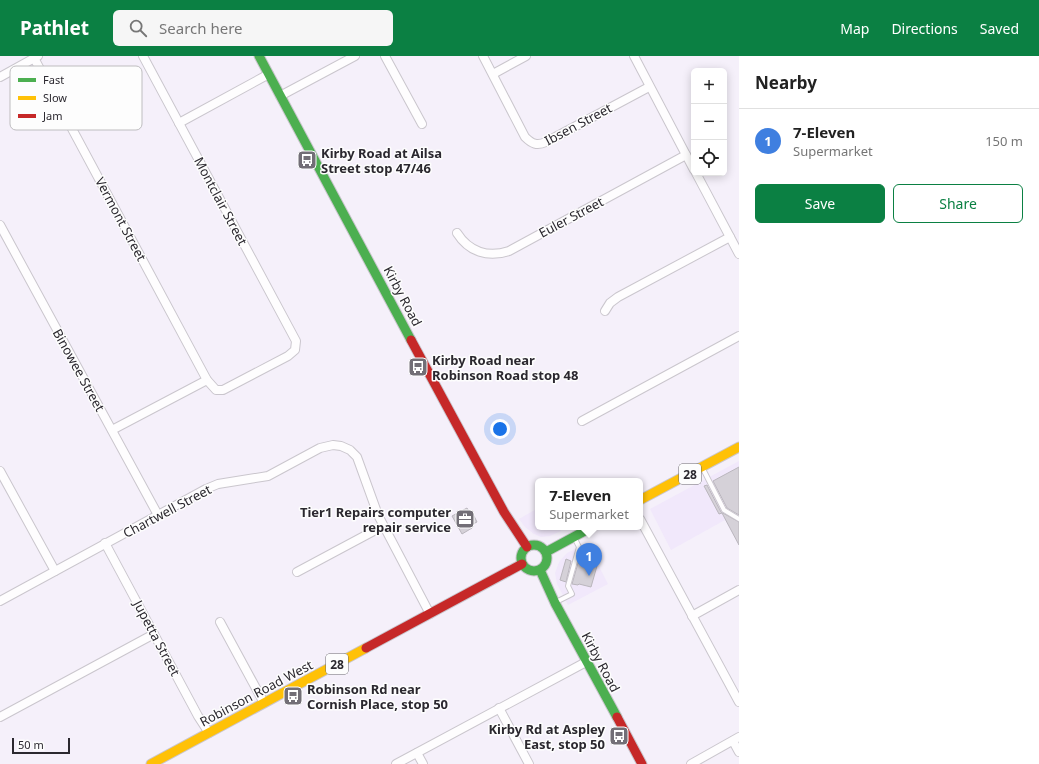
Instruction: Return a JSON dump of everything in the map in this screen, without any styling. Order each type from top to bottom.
[{"type":"street","name":"Montclair Street","points":[[143,56],[294,338],[296,347],[293,353],[288,356],[223,390],[216,390],[207,380]]},
{"type":"street","name":"Kirby Road","points":[[259,56],[504,512],[527,547]]},
{"type":"street","points":[[280,96],[355,56]]},
{"type":"street","points":[[385,56],[422,124]]},
{"type":"street","name":"Ibsen Street","points":[[483,56],[525,137],[531,143],[539,145],[649,86]]},
{"type":"street","points":[[492,74],[526,56]]},
{"type":"street","points":[[634,56],[691,164]]},
{"type":"street","points":[[19,66],[37,57]]},
{"type":"street","name":"Vermont Street","points":[[37,57],[42,66]]},
{"type":"street","points":[[0,76],[10,71]]},
{"type":"street","points":[[179,123],[268,74]]},
{"type":"street","name":"Vermont Street","points":[[75,130],[207,380]]},
{"type":"street","name":"Euler Street","points":[[457,233],[468,246],[488,254],[498,254],[509,251],[686,155]]},
{"type":"street","points":[[698,176],[739,254]]},
{"type":"street","name":"Binowee Street","points":[[0,225],[158,515]]},
{"type":"street","points":[[605,310],[610,303],[618,297],[730,237]]},
{"type":"street","points":[[582,421],[739,336]]},
{"type":"street","points":[[112,430],[207,380]]},
{"type":"street","name":"Chartwell Street","points":[[0,601],[212,486],[268,476],[320,448],[329,445],[337,445],[350,450],[359,460],[378,516],[430,614]]},
{"type":"street","name":"28","points":[[643,498],[739,447]]},
{"type":"street","points":[[0,471],[55,571]]},
{"type":"street","points":[[643,525],[739,702]]},
{"type":"street","points":[[297,572],[383,526]]},
{"type":"street","points":[[546,552],[586,530]]},
{"type":"street","name":"Jupetta Street","points":[[105,543],[198,716],[209,733]]},
{"type":"street","points":[[535,545],[540,546],[546,552],[548,557],[547,562],[540,570],[526,570],[522,564],[521,556],[527,547],[535,545]]},
{"type":"street","name":"Robinson Road West","points":[[153,764],[522,564]]},
{"type":"street","name":"Kirby Road","points":[[540,570],[555,603],[586,662],[642,764]]},
{"type":"street","points":[[692,616],[739,590]]},
{"type":"street","points":[[220,622],[264,703]]},
{"type":"street","points":[[0,717],[154,634]]},
{"type":"street","points":[[396,764],[586,662]]},
{"type":"street","points":[[499,708],[530,764]]},
{"type":"street","points":[[691,764],[736,739],[739,752]]},
{"type":"street","points":[[417,753],[423,764]]},
{"type":"lane","points":[[702,467],[724,510],[739,519]]},
{"type":"lane","points":[[555,603],[572,594],[568,586],[579,547],[574,536]]},
{"type":"shaded area","points":[[739,461],[739,545],[725,520],[671,550],[650,509]]},
{"type":"shaded area","points":[[535,510],[535,530],[561,531],[550,536],[541,537],[525,527],[519,519]]},
{"type":"shaded area","points":[[587,543],[608,584],[568,605],[557,584],[555,573],[559,562],[567,553]]},
{"type":"building","points":[[739,467],[739,515],[727,508],[713,481]]},
{"type":"building","points":[[707,485],[721,512],[739,522],[739,545],[722,513],[719,514],[704,486]]},
{"type":"building","name":"Tier1 Repairs computer repair service","points":[[467,508],[470,513],[472,512],[477,522],[471,525],[472,528],[462,534],[452,516]]},
{"type":"building","points":[[566,559],[571,561],[566,582],[560,580]]},
{"type":"building","points":[[589,562],[597,566],[591,587],[572,584],[578,563],[588,566]]},
{"type":"traffic: fast","points":[[259,56],[411,340]]},
{"type":"traffic: fast","points":[[546,552],[586,530]]},
{"type":"traffic: fast","points":[[534,545],[544,548],[547,558],[544,568],[534,571],[524,568],[521,558],[524,548],[534,545]]},
{"type":"traffic: fast","points":[[540,570],[555,603],[617,717]]},
{"type":"traffic: slow","points":[[643,498],[739,447]]},
{"type":"traffic: slow","points":[[151,764],[366,648]]},
{"type":"traffic: jam","points":[[411,340],[504,512],[527,547]]},
{"type":"traffic: jam","points":[[366,648],[522,564]]},
{"type":"traffic: jam","points":[[617,717],[642,764]]},
{"type":"place","name":"Kirby Road at Ailsa Street stop 47/46","points":[[307,160]]},
{"type":"place","name":"Kirby Road near Robinson Road stop 48","points":[[418,367]]},
{"type":"place","name":"Tier1 Repairs computer repair service","points":[[465,519]]},
{"type":"place","name":"7-Eleven","points":[[589,576]]},
{"type":"place","name":"Robinson Rd near Cornish Place, stop 50","points":[[293,696]]},
{"type":"place","name":"Kirby Rd at Aspley East, stop 50","points":[[619,736]]}]
